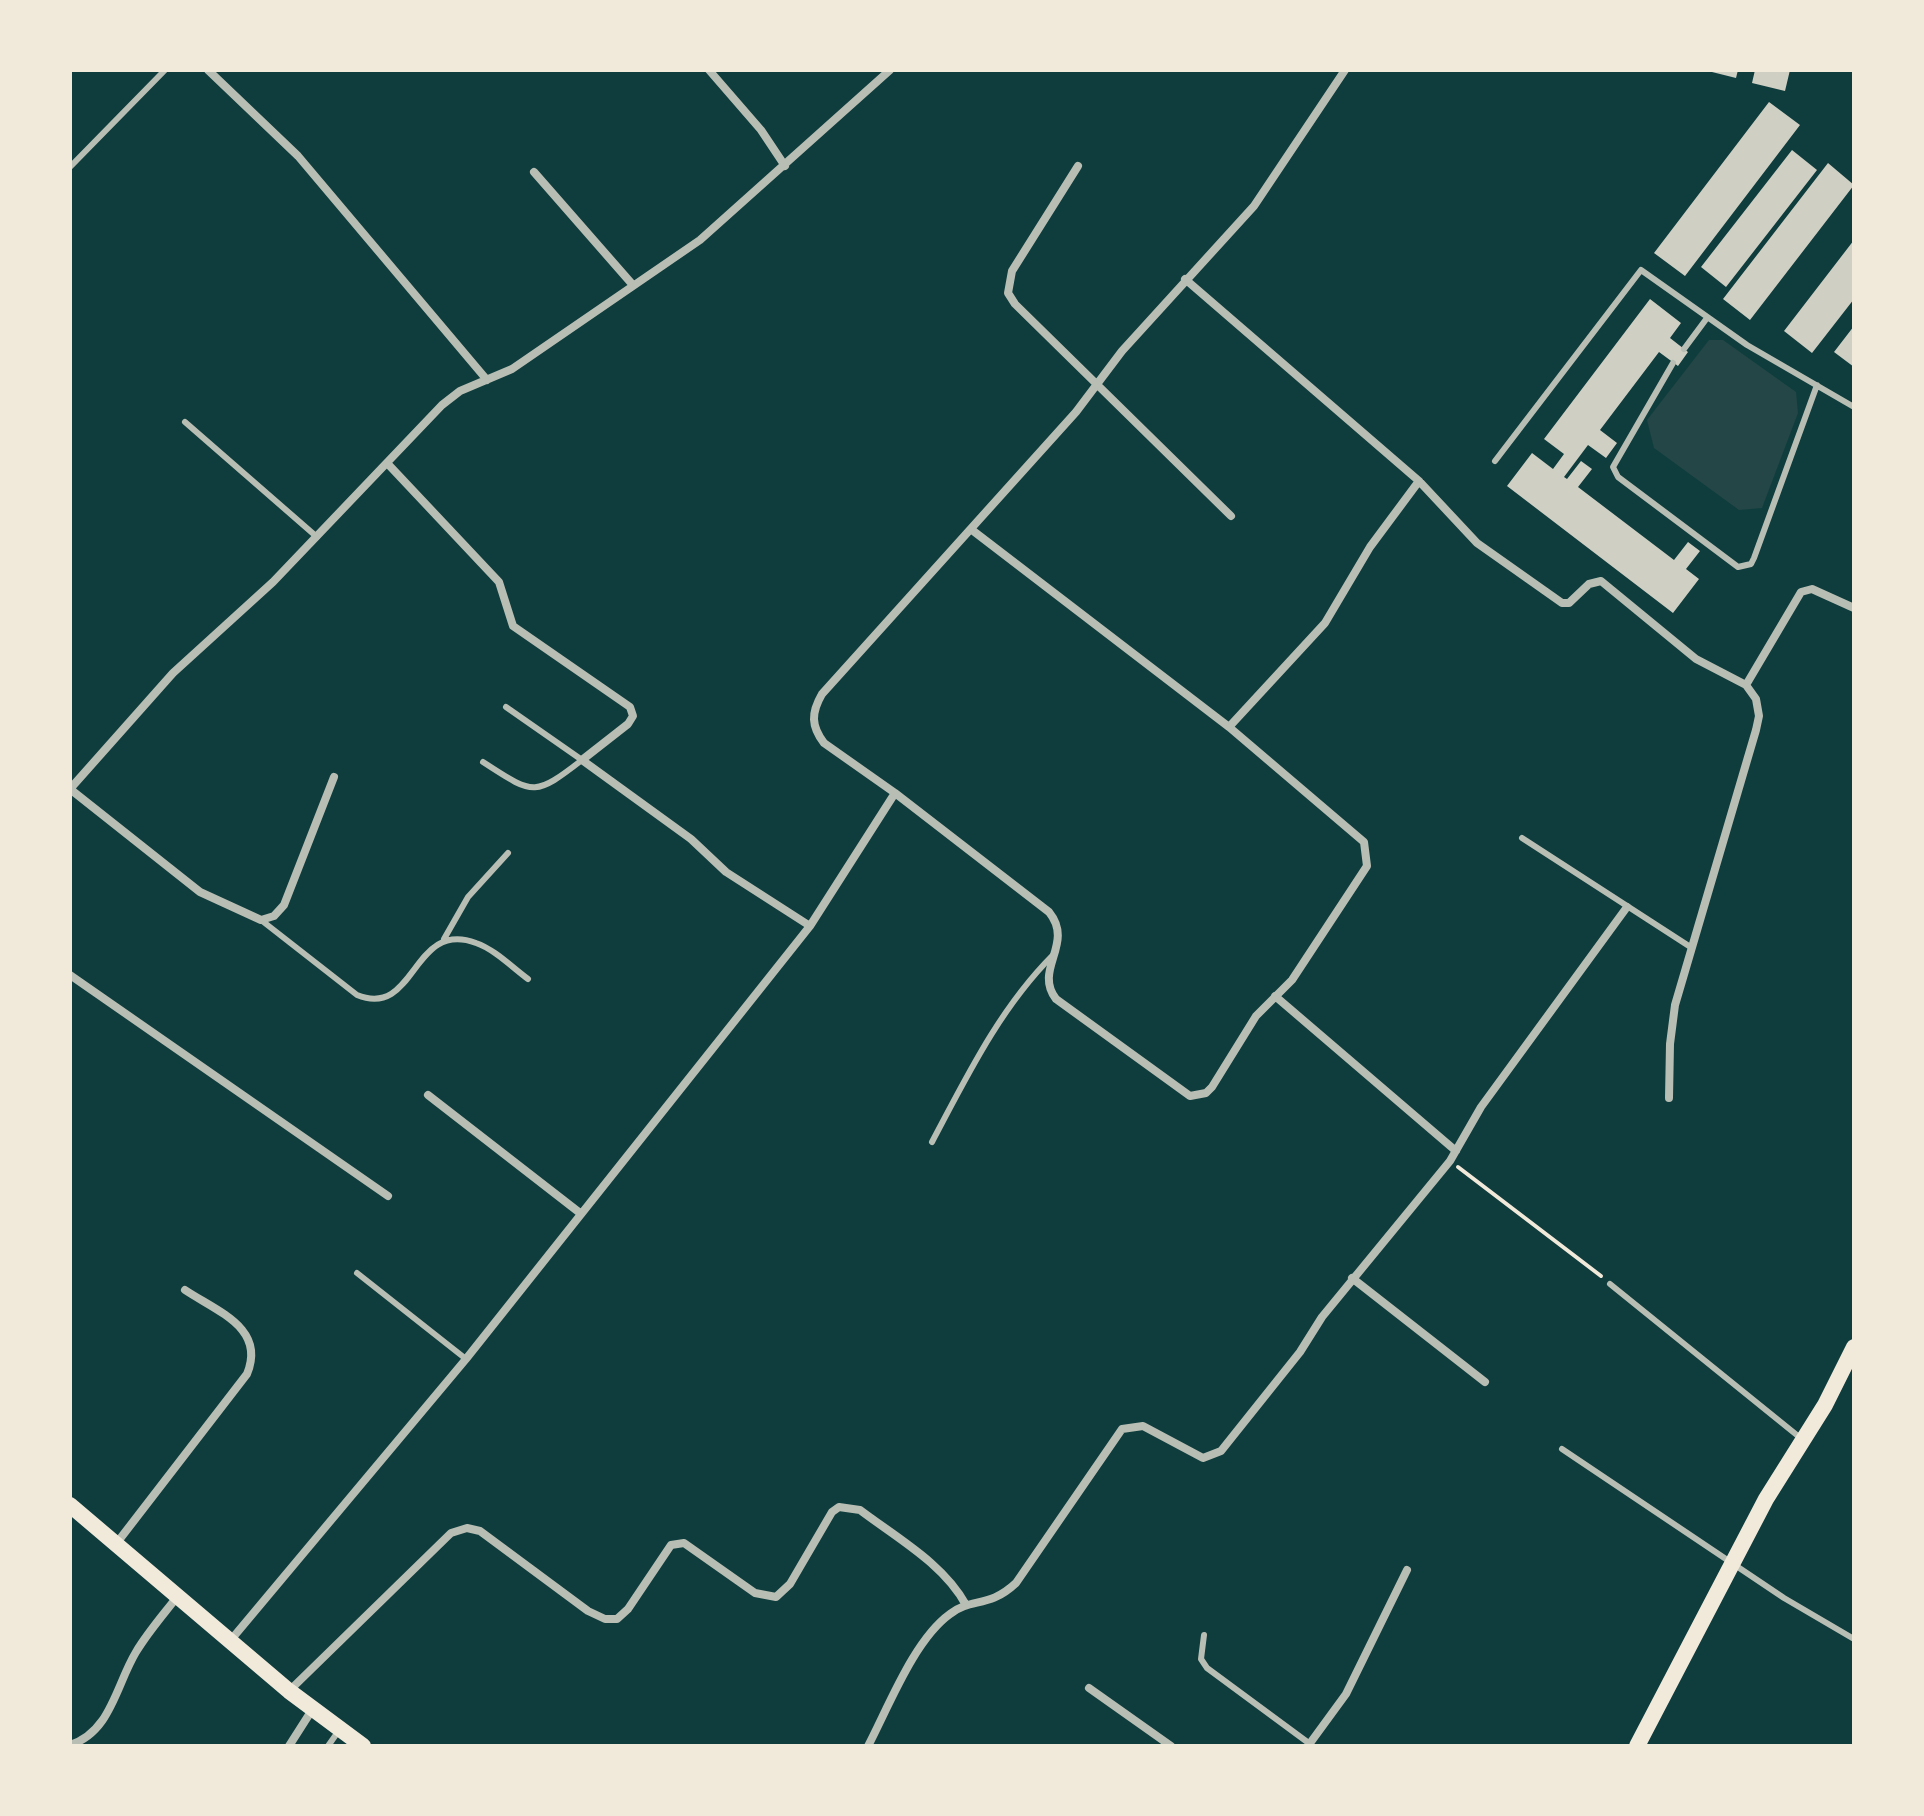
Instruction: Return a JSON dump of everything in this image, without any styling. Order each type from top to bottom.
[{"type":"main road","points":[[1637,1746],[1732,1563],[1825,1405],[1854,1347]]},
{"type":"main road","points":[[1825,1405],[1854,1379]]},
{"type":"main road","points":[[70,1505],[312,1710],[363,1746]]},
{"type":"street","points":[[208,70],[298,156],[487,380]]},
{"type":"street","points":[[709,70],[761,130],[785,166]]},
{"type":"street","points":[[334,777],[284,905],[274,916],[261,920],[200,892],[70,789],[173,673],[317,537],[442,405],[460,391],[512,369],[700,240],[890,70]]},
{"type":"street","points":[[972,530],[1229,727],[1364,842],[1368,854],[1367,866],[1358,884],[1292,980],[1256,1016],[1206,1093],[1190,1096],[1056,999],[1049,989],[1048,977],[1060,931],[1049,912],[895,793],[824,743],[812,720],[815,705],[822,694],[972,530],[1185,279],[1254,206],[1345,70]]},
{"type":"street","points":[[1078,166],[1012,271],[1008,293],[1231,516]]},
{"type":"street","points":[[534,172],[632,284]]},
{"type":"street","points":[[1185,279],[1419,481],[1477,543],[1557,601],[1569,603],[1589,584],[1601,581],[1696,659],[1746,685],[1756,699],[1759,716],[1673,1018],[1669,1098]]},
{"type":"street","points":[[387,463],[499,582],[513,626],[630,707],[633,716],[628,724],[582,760],[691,839],[726,872],[810,926]]},
{"type":"street","points":[[1229,727],[1325,623],[1370,547],[1419,481]]},
{"type":"street","points":[[1746,685],[1801,592],[1812,589],[1854,608]]},
{"type":"street","points":[[230,1641],[466,1359],[810,926],[895,793]]},
{"type":"street","points":[[868,1746],[927,1636],[952,1612],[966,1605],[992,1601],[1016,1583],[1122,1429],[1134,1424],[1143,1426],[1203,1458],[1221,1451],[1300,1352],[1352,1278],[1450,1161],[1481,1107],[1627,907]]},
{"type":"street","points":[[70,975],[388,1196]]},
{"type":"street","points":[[1275,996],[1456,1151]]},
{"type":"street","points":[[428,1095],[580,1213]]},
{"type":"street","points":[[1352,1278],[1485,1382]]},
{"type":"street","points":[[116,1544],[247,1374],[254,1358],[253,1345],[246,1332],[185,1290]]},
{"type":"street","points":[[289,1691],[451,1533],[467,1528],[480,1531],[588,1611],[605,1619],[617,1619],[628,1609],[671,1545],[684,1543],[755,1593],[776,1597],[790,1584],[832,1512],[849,1507],[860,1510],[926,1560],[955,1585],[966,1605]]},
{"type":"street","points":[[1309,1745],[1346,1694],[1407,1570]]},
{"type":"street","points":[[70,1745],[83,1741],[102,1724],[134,1655],[178,1596]]},
{"type":"street","points":[[1089,1688],[1171,1746]]},
{"type":"street","points":[[289,1746],[312,1710]]},
{"type":"lane","points":[[70,167],[165,70]]},
{"type":"lane","points":[[1495,461],[1641,270],[1707,318],[1854,407]]},
{"type":"lane","points":[[1684,349],[1707,318]]},
{"type":"lane","points":[[1673,363],[1613,467],[1618,477],[1738,567],[1751,564],[1754,558],[1817,385]]},
{"type":"lane","points":[[185,422],[317,537]]},
{"type":"lane","points":[[483,762],[526,789],[541,788],[554,782],[582,760],[506,707]]},
{"type":"lane","points":[[1522,838],[1692,948]]},
{"type":"lane","points":[[261,920],[357,995],[369,1000],[394,993],[432,946],[444,939],[468,897],[508,853]]},
{"type":"lane","points":[[444,939],[478,943],[528,979]]},
{"type":"lane","points":[[932,1142],[975,1061],[1027,981],[1055,953]]},
{"type":"lane","points":[[357,1273],[466,1359]]},
{"type":"lane","points":[[1610,1284],[1803,1440]]},
{"type":"lane","points":[[1562,1449],[1732,1563],[1854,1639]]},
{"type":"lane","points":[[1204,1635],[1201,1659],[1207,1668],[1309,1745]]},
{"type":"lane","points":[[328,1746],[340,1729]]},
{"type":"path","points":[[1450,1161],[1610,1284]]},
{"type":"shaded area","points":[[1709,340],[1723,340],[1796,392],[1798,413],[1762,508],[1739,510],[1654,448],[1647,420]]},
{"type":"building","points":[[1704,70],[1738,70],[1736,78]]},
{"type":"building","points":[[1755,70],[1790,70],[1785,91],[1752,83]]},
{"type":"building","points":[[1769,102],[1800,125],[1685,276],[1654,253]]},
{"type":"building","points":[[1792,150],[1817,170],[1726,287],[1701,267]]},
{"type":"building","points":[[1828,163],[1854,185],[1750,320],[1723,299]]},
{"type":"building","points":[[1854,240],[1854,299],[1812,353],[1784,331]]},
{"type":"building","points":[[1650,299],[1681,323],[1670,338],[1688,352],[1678,366],[1659,352],[1600,430],[1617,443],[1606,458],[1588,445],[1564,477],[1567,479],[1581,461],[1592,469],[1578,487],[1674,560],[1688,542],[1700,551],[1686,569],[1699,579],[1673,613],[1507,486],[1532,453],[1553,469],[1564,454],[1544,439]]},
{"type":"building","points":[[1854,326],[1854,367],[1834,352]]}]
